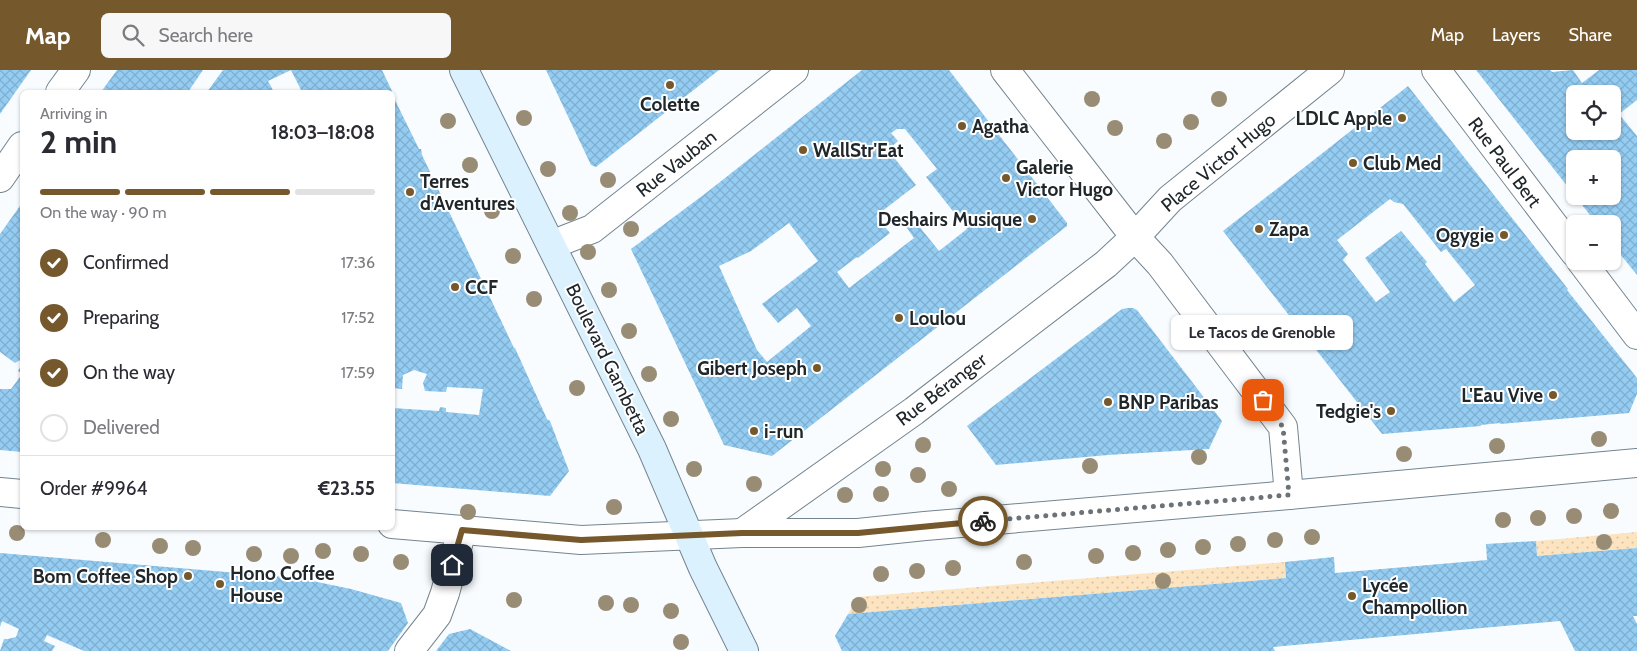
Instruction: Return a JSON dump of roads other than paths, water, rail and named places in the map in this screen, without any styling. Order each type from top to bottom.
[{"type":"street","points":[[61,90],[76,70]]},
{"type":"street","name":"Boulevard Gambetta","points":[[464,70],[652,449],[703,568],[744,651]]},
{"type":"street","name":"Rue Vauban","points":[[551,245],[592,229],[794,70]]},
{"type":"street","points":[[1005,70],[1135,237],[1160,264],[1283,427],[1289,495]]},
{"type":"street","name":"Place Victor Hugo","points":[[1135,237],[1170,199],[1330,70]]},
{"type":"street","name":"Rue Paul Bert","points":[[1436,70],[1566,241]]},
{"type":"street","points":[[0,178],[20,149]]},
{"type":"street","name":"Rue Béranger","points":[[742,533],[914,411],[1106,264],[1135,237]]},
{"type":"street","points":[[1588,270],[1637,335]]},
{"type":"street","points":[[395,524],[581,540],[742,533],[858,533],[1637,463]]},
{"type":"street","points":[[0,492],[20,494]]},
{"type":"street","points":[[410,651],[437,615],[462,530]]},
{"type":"place","name":"Colette","points":[[670,85]]},
{"type":"place","name":"LDLC Apple","points":[[1402,118]]},
{"type":"place","name":"Agatha","points":[[962,126]]},
{"type":"place","name":"WallStr'Eat","points":[[803,150]]},
{"type":"place","name":"Club Med","points":[[1353,163]]},
{"type":"place","name":"Galerie Victor Hugo","points":[[1006,178]]},
{"type":"place","name":"Terres d'Aventures","points":[[410,192]]},
{"type":"place","name":"Deshairs Musique","points":[[1032,219]]},
{"type":"place","name":"Zapa","points":[[1259,229]]},
{"type":"place","name":"Ogygie","points":[[1504,235]]},
{"type":"place","name":"CCF","points":[[455,287]]},
{"type":"place","name":"Loulou","points":[[899,318]]},
{"type":"place","name":"Gibert Joseph","points":[[817,368]]},
{"type":"place","name":"L'Eau Vive","points":[[1553,395]]},
{"type":"place","name":"Le Tacos de Grenoble","points":[[1263,400]]},
{"type":"place","name":"BNP Paribas","points":[[1108,402]]},
{"type":"place","name":"Tedgie's","points":[[1391,411]]},
{"type":"place","name":"i-run","points":[[754,431]]},
{"type":"place","name":"Bom Coffee Shop","points":[[188,576]]},
{"type":"place","name":"Hono Coffee House","points":[[220,584]]},
{"type":"place","name":"Lycée Champollion","points":[[1352,596]]}]
